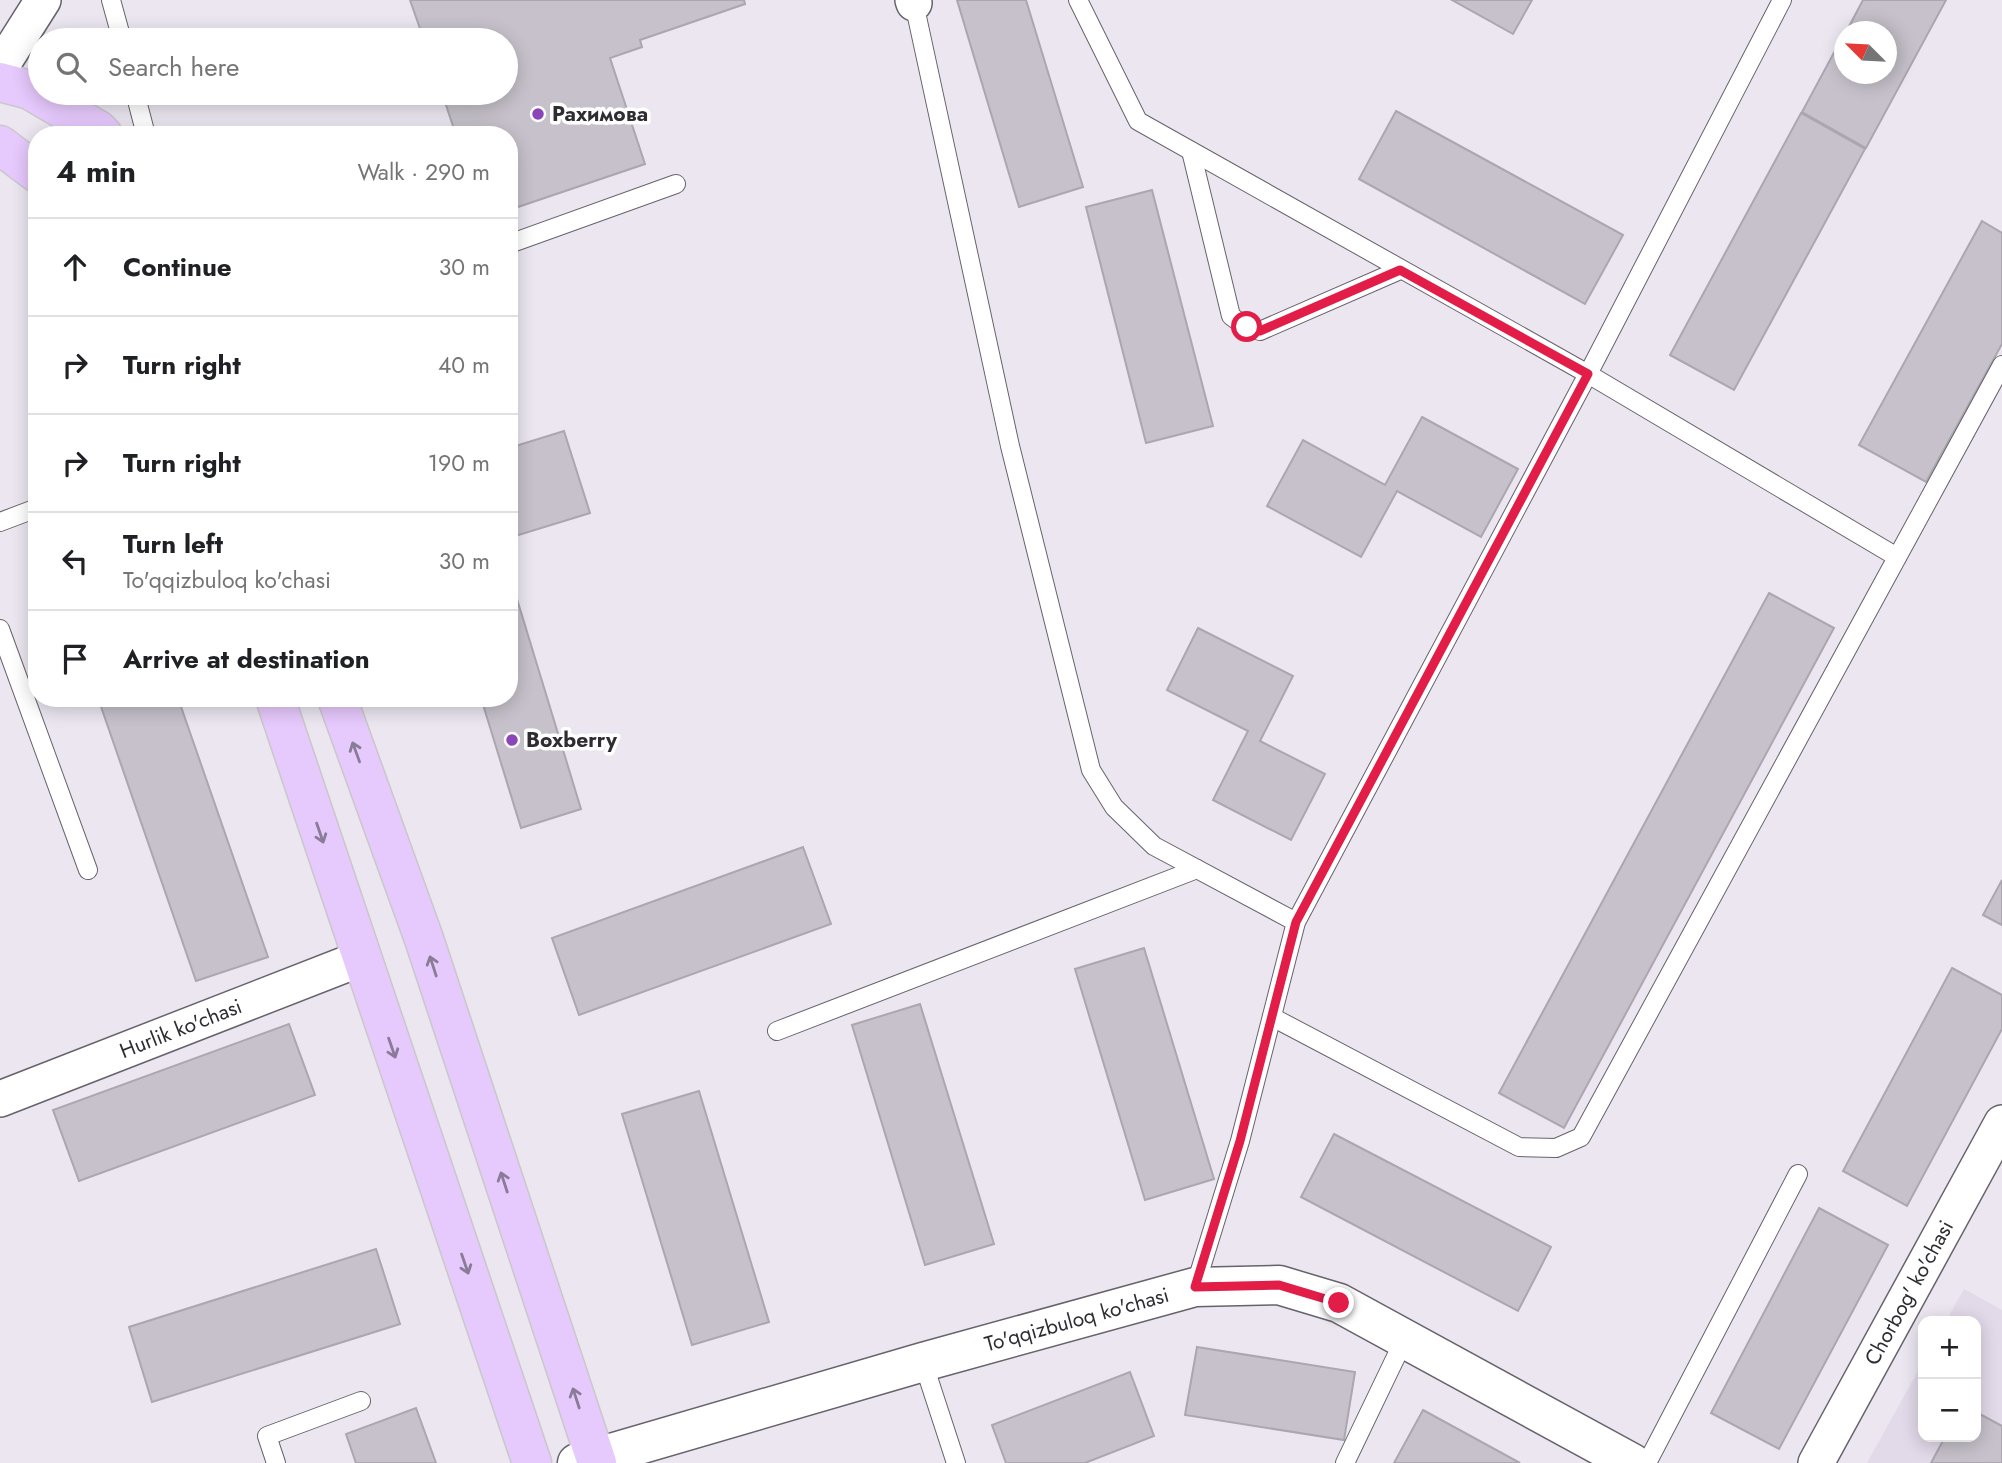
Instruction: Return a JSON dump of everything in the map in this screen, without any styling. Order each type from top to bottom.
[{"type":"main road","points":[[0,82],[28,89]]},
{"type":"main road","points":[[56,105],[91,126]]},
{"type":"main road","points":[[0,145],[28,166]]},
{"type":"main road","points":[[278,707],[532,1463]]},
{"type":"main road","points":[[340,707],[424,939],[590,1461]]},
{"type":"street","points":[[0,68],[43,0]]},
{"type":"street","name":"Hurlik ko'chasi","points":[[0,1099],[362,958]]},
{"type":"street","name":"Chorbog' ko'chasi","points":[[1816,1463],[2002,1123]]},
{"type":"street","name":"To'qqizbuloq ko'chasi","points":[[590,1461],[923,1362],[1195,1287],[1279,1285],[1339,1303],[1632,1463]]},
{"type":"lane","points":[[111,0],[119,28]]},
{"type":"lane","points":[[1078,0],[1138,121],[1588,374],[1897,557]]},
{"type":"lane","points":[[1195,1287],[1240,1141],[1296,922],[1588,374],[1782,0]]},
{"type":"lane","points":[[914,2],[1010,446],[1091,770],[1114,807],[1154,846],[1296,922]]},
{"type":"lane","points":[[138,105],[144,126]]},
{"type":"lane","points":[[1191,151],[1231,316],[1247,327],[1260,331],[1400,270]]},
{"type":"lane","points":[[518,241],[676,184]]},
{"type":"lane","points":[[1272,1017],[1519,1147],[1556,1148],[1581,1137],[2002,365]]},
{"type":"lane","points":[[0,522],[28,511]]},
{"type":"lane","points":[[0,629],[28,706]]},
{"type":"lane","points":[[28,707],[88,870]]},
{"type":"lane","points":[[777,1031],[1197,869]]},
{"type":"lane","points":[[1647,1463],[1798,1174]]},
{"type":"lane","points":[[1345,1463],[1405,1338]]},
{"type":"lane","points":[[923,1362],[956,1463]]},
{"type":"lane","points":[[276,1463],[267,1436],[361,1401]]},
{"type":"shaded area","points":[[1964,1289],[2002,1310],[2002,1463],[1867,1463],[1918,1371],[1918,1442],[1981,1442],[1981,1316],[1949,1316]]},
{"type":"building","name":"Рахимова","points":[[410,0],[744,0],[745,4],[640,40],[642,47],[610,58],[645,164],[518,207],[518,126],[453,126],[446,105],[518,105],[518,28],[420,28]]},
{"type":"building","points":[[957,0],[1026,0],[1083,187],[1019,207]]},
{"type":"building","points":[[1452,0],[1532,0],[1513,34]]},
{"type":"building","points":[[1863,0],[1946,0],[1866,148],[1802,112],[1834,53],[1834,84],[1897,84],[1897,21],[1852,21]]},
{"type":"building","points":[[1396,111],[1623,235],[1585,304],[1359,179]]},
{"type":"building","points":[[1801,113],[1865,149],[1734,390],[1670,355]]},
{"type":"building","points":[[1152,190],[1213,426],[1146,443],[1086,207]]},
{"type":"building","points":[[1982,221],[2002,233],[2002,344],[1926,482],[1859,445]]},
{"type":"building","points":[[1422,417],[1518,469],[1481,537],[1397,491],[1361,557],[1267,506],[1303,440],[1385,485]]},
{"type":"building","points":[[564,431],[590,513],[518,535],[518,445]]},
{"type":"building","points":[[1769,593],[1834,628],[1564,1128],[1499,1093]]},
{"type":"building","points":[[518,602],[581,809],[521,828],[484,707],[518,707]]},
{"type":"building","points":[[1198,628],[1293,676],[1260,741],[1325,774],[1291,840],[1213,800],[1248,731],[1167,690]]},
{"type":"building","points":[[101,707],[181,707],[268,957],[196,981]]},
{"type":"building","points":[[803,847],[831,924],[579,1015],[552,938]]},
{"type":"building","points":[[2002,880],[2002,925],[1983,915]]},
{"type":"building","points":[[1144,948],[1214,1179],[1145,1200],[1075,969]]},
{"type":"building","points":[[1952,968],[2002,995],[2002,1029],[1907,1206],[1843,1171]]},
{"type":"building","points":[[920,1004],[994,1244],[925,1265],[852,1025]]},
{"type":"building","points":[[289,1024],[315,1095],[79,1181],[53,1110]]},
{"type":"building","points":[[699,1091],[769,1322],[692,1345],[622,1114]]},
{"type":"building","points":[[1334,1134],[1551,1247],[1518,1311],[1301,1197]]},
{"type":"building","points":[[1819,1208],[1888,1245],[1779,1449],[1711,1413]]},
{"type":"building","points":[[376,1249],[400,1324],[152,1402],[129,1327]]},
{"type":"building","points":[[1197,1347],[1355,1372],[1344,1440],[1185,1415]]},
{"type":"building","points":[[1130,1372],[1154,1436],[1085,1463],[1006,1463],[992,1425]]},
{"type":"building","points":[[416,1408],[436,1463],[356,1463],[346,1434]]},
{"type":"building","points":[[1423,1410],[1520,1463],[1394,1463]]},
{"type":"building","points":[[1981,1415],[2002,1426],[2002,1463],[1931,1463],[1942,1442],[1981,1442]]},
{"type":"place","name":"Рахимова","points":[[538,114]]},
{"type":"place","name":"Boxberry","points":[[512,740]]},
{"type":"route","points":[[1247,327],[1260,331],[1400,270],[1588,374],[1296,922],[1240,1141],[1195,1287],[1279,1285],[1339,1303]]}]
